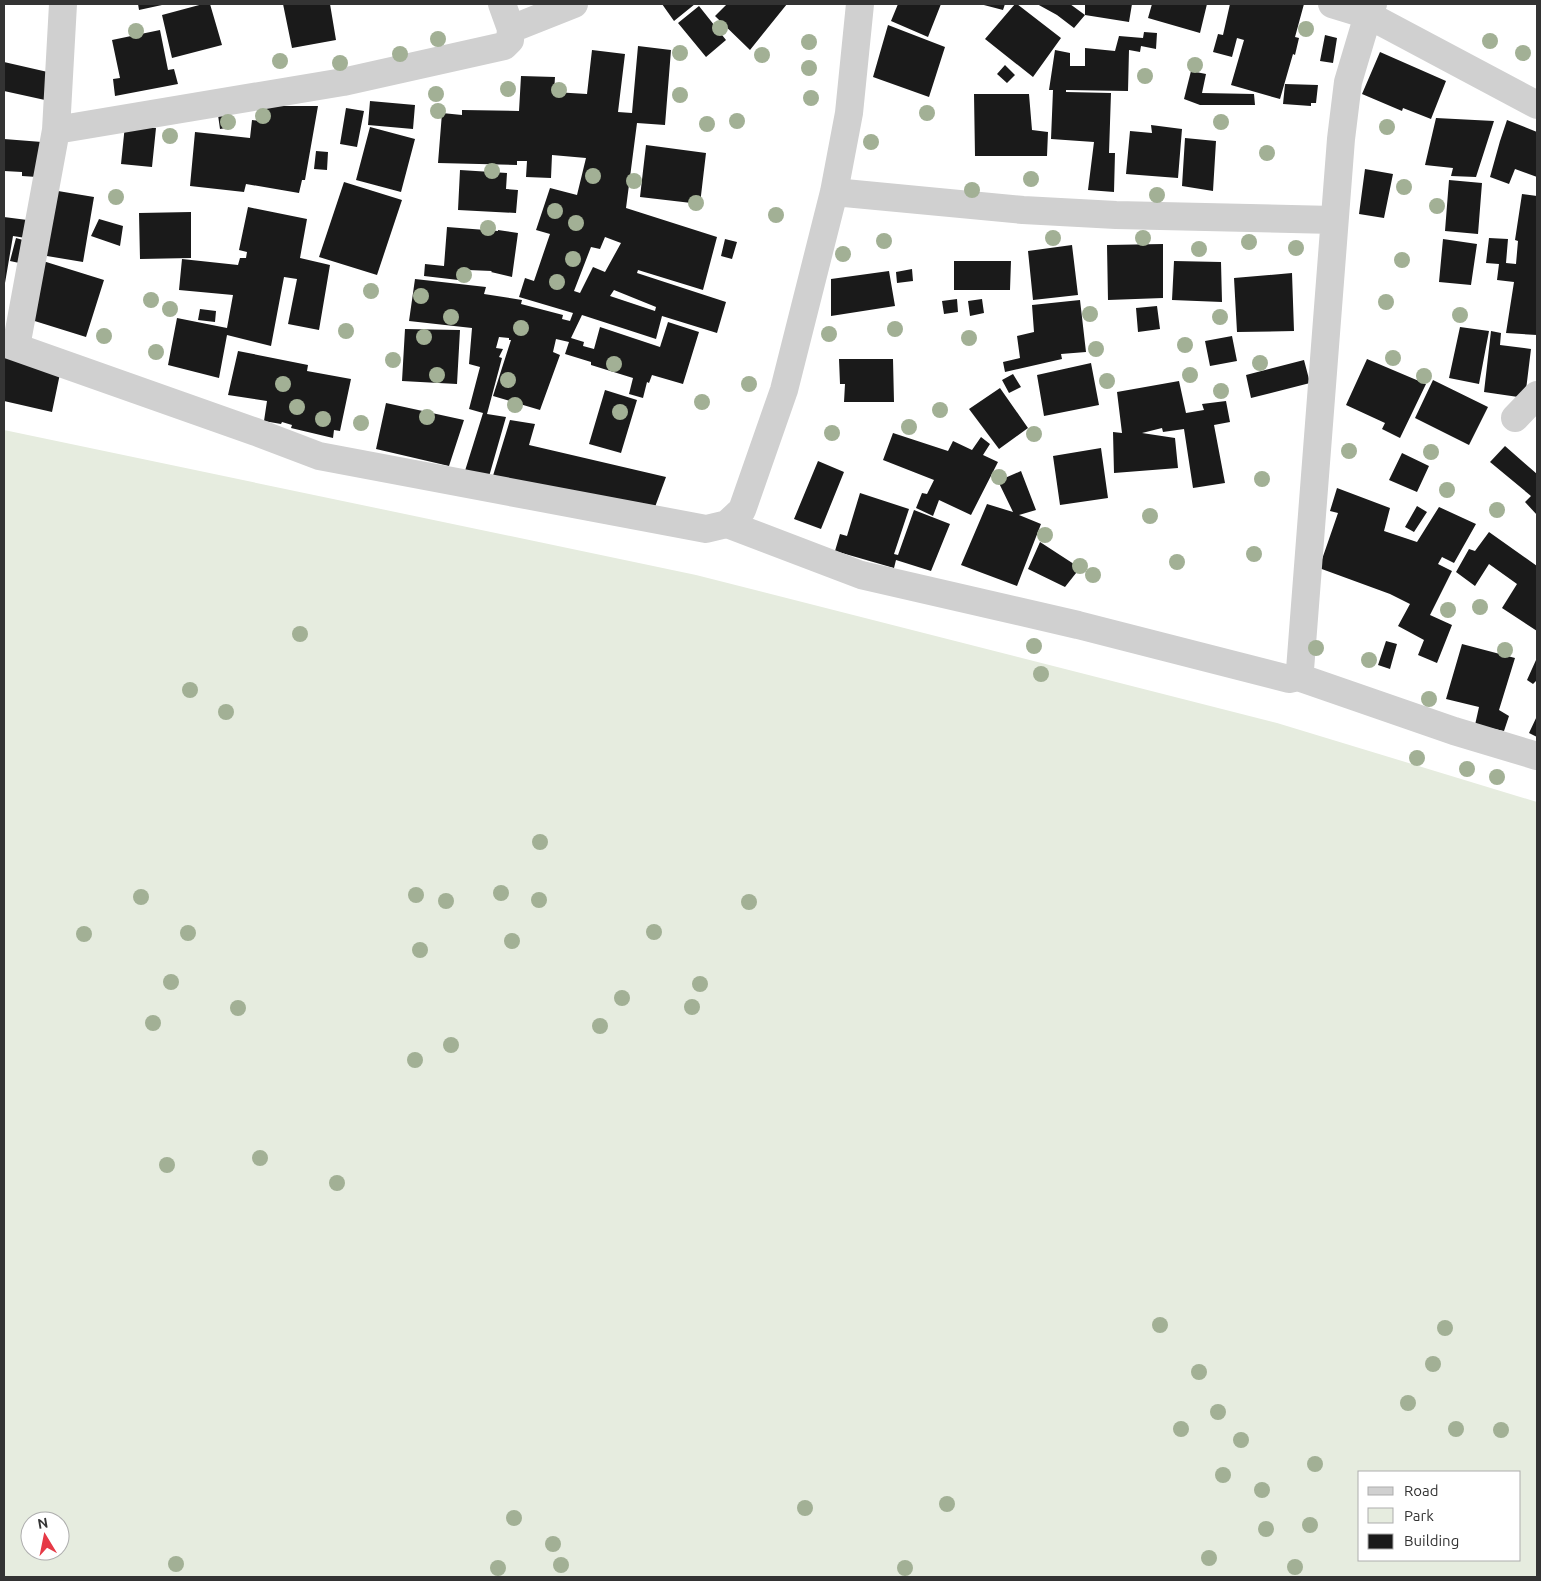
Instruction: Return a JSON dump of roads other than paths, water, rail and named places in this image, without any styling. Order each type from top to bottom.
[{"type":"street","points":[[63,4],[56,130],[10,345],[319,456],[706,529],[727,524],[742,510],[784,390],[834,192],[849,113],[860,4]]},
{"type":"street","points":[[56,130],[343,82],[504,46],[510,40],[511,29],[502,4]]},
{"type":"street","points":[[511,29],[574,4]]},
{"type":"street","points":[[1332,4],[1371,9],[1537,105]]},
{"type":"street","points":[[1298,677],[1341,139],[1348,82],[1371,9]]},
{"type":"street","points":[[834,192],[1051,212],[1334,220]]},
{"type":"street","points":[[1515,418],[1537,395]]},
{"type":"street","points":[[727,524],[861,575],[1078,625],[1289,679],[1298,677],[1454,731],[1537,756]]}]
